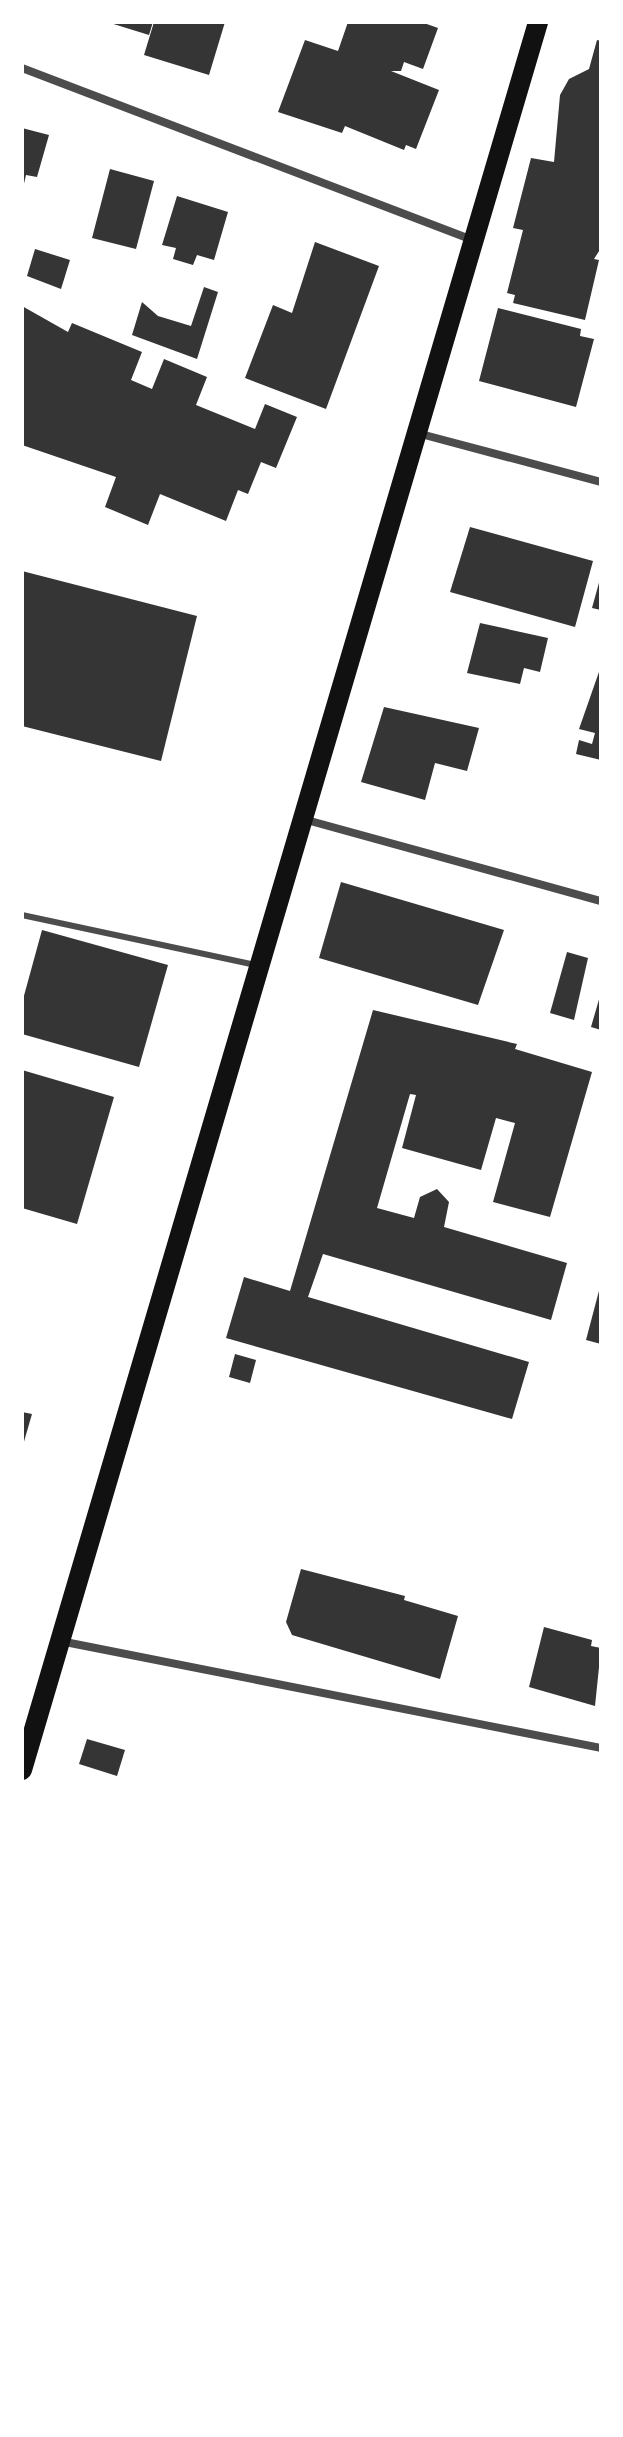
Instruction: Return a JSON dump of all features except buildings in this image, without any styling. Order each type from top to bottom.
[{"type":"main road","points":[[22,1770],[538,22]]},
{"type":"street","points":[[22,68],[473,240]]},
{"type":"street","points":[[416,433],[601,482]]},
{"type":"street","points":[[302,818],[601,901]]},
{"type":"street","points":[[60,1641],[601,1748]]},
{"type":"lane","points":[[22,915],[259,965]]}]
